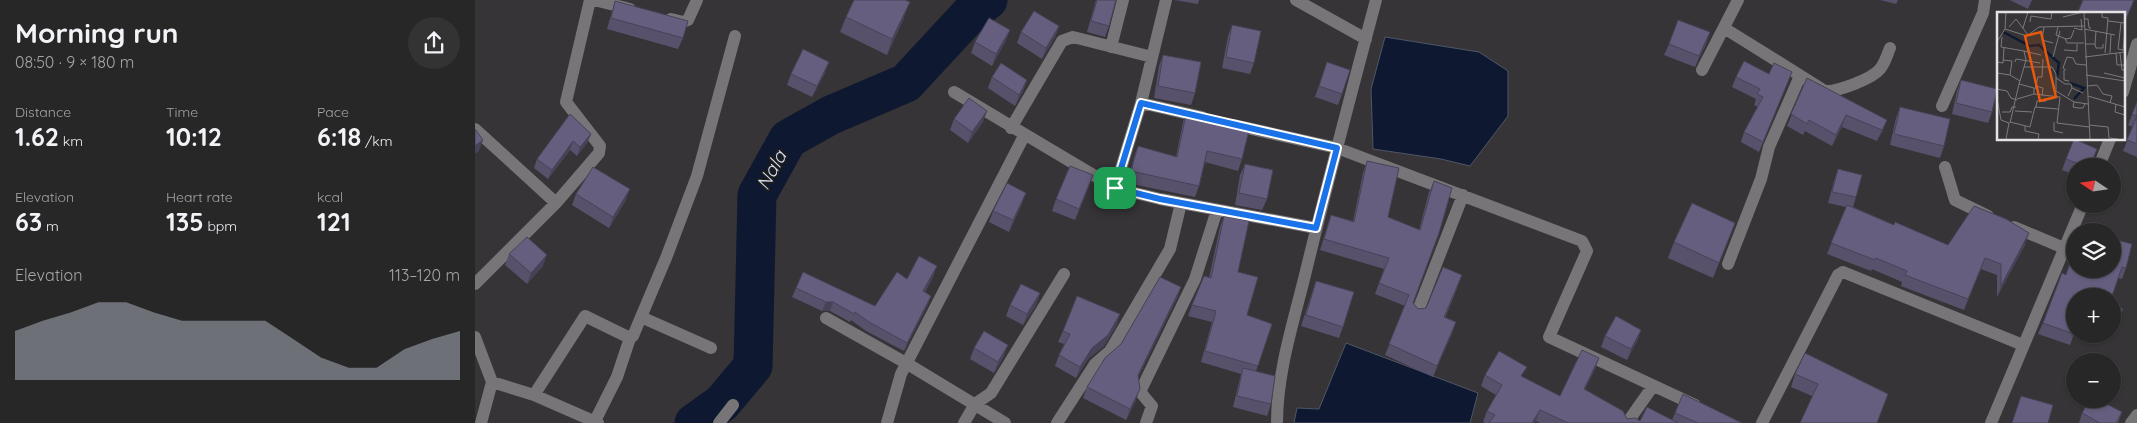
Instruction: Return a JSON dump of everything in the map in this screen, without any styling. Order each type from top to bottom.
[{"type":"street","points":[[475,284],[556,203],[597,157],[600,149],[566,102],[592,0],[640,11]]},
{"type":"street","points":[[657,16],[686,21],[690,19],[697,0]]},
{"type":"street","points":[[1111,47],[1123,0]]},
{"type":"street","points":[[1115,188],[1141,103],[1166,0]]},
{"type":"street","points":[[1296,0],[1366,39]]},
{"type":"street","points":[[1277,423],[1279,384],[1316,228],[1376,0]]},
{"type":"street","points":[[1702,70],[1738,0]]},
{"type":"street","points":[[1942,106],[1983,13],[1985,0]]},
{"type":"street","points":[[1724,28],[1825,91],[1835,90],[1871,76],[1879,70],[1891,48]]},
{"type":"street","points":[[492,382],[534,395],[597,422],[617,377],[629,338],[633,336],[666,258],[697,176],[735,36]]},
{"type":"street","points":[[1011,128],[1062,41],[1073,38],[1152,57]]},
{"type":"street","points":[[2125,85],[2137,44]]},
{"type":"street","points":[[1728,264],[1761,179],[1769,147],[1800,76]]},
{"type":"street","points":[[954,92],[1024,136],[1115,188],[1181,203],[1316,228]]},
{"type":"street","points":[[1141,103],[1337,148],[1463,195],[1585,244],[1587,250],[1549,337],[1704,410]]},
{"type":"street","points":[[475,129],[556,203]]},
{"type":"street","points":[[887,423],[898,380],[906,363],[1024,136]]},
{"type":"street","points":[[2102,158],[2110,140]]},
{"type":"street","points":[[1945,166],[1957,201],[2064,248]]},
{"type":"street","points":[[1417,313],[1463,195]]},
{"type":"street","points":[[1057,423],[1095,364],[1110,351],[1170,249],[1181,203]]},
{"type":"street","points":[[1146,423],[1152,406],[1141,394],[1141,390],[1195,279],[1217,210]]},
{"type":"street","points":[[1991,423],[2079,213]]},
{"type":"street","points":[[1762,423],[1837,275],[1843,272],[2023,345]]},
{"type":"street","points":[[963,423],[975,404],[991,393],[1064,274]]},
{"type":"street","points":[[534,395],[583,316],[588,316],[629,338]]},
{"type":"street","points":[[641,317],[711,348]]},
{"type":"street","points":[[826,318],[906,363],[1005,423]]},
{"type":"street","points":[[475,340],[492,382],[481,423]]},
{"type":"street","points":[[1627,423],[1653,386]]},
{"type":"street","points":[[719,423],[733,405]]},
{"type":"street","points":[[2131,423],[2137,415]]},
{"type":"water","points":[[1385,37],[1479,52],[1508,71],[1508,116],[1470,166],[1441,159],[1373,149],[1371,89]]},
{"type":"water","points":[[1346,343],[1478,393],[1470,423],[1294,423],[1297,408],[1319,409]]},
{"type":"building","points":[[854,0],[905,0],[910,2],[892,39],[846,17]]},
{"type":"building","points":[[1097,0],[1116,0],[1109,26],[1091,21]]},
{"type":"building","points":[[2083,0],[2134,0],[2125,21],[2125,12],[2078,12]]},
{"type":"building","points":[[615,1],[688,21],[683,38],[611,18]]},
{"type":"building","points":[[1034,11],[1059,26],[1046,48],[1021,32]]},
{"type":"building","points":[[989,18],[1010,30],[996,54],[975,42]]},
{"type":"building","points":[[1678,20],[1710,32],[1699,56],[1669,44]]},
{"type":"building","points":[[1232,25],[1261,31],[1254,63],[1226,57]]},
{"type":"building","points":[[803,49],[829,62],[817,86],[791,74]]},
{"type":"building","points":[[1163,55],[1201,62],[1195,93],[1158,86]]},
{"type":"building","points":[[1744,61],[1769,74],[1774,63],[1792,72],[1763,142],[1744,132],[1763,97],[1757,94],[1760,89],[1736,77]]},
{"type":"building","points":[[1327,62],[1350,70],[1342,94],[1319,86]]},
{"type":"building","points":[[1001,63],[1027,80],[1019,95],[992,77]]},
{"type":"building","points":[[1807,78],[1887,120],[1882,130],[1846,115],[1836,135],[1809,120],[1807,124],[1791,114]]},
{"type":"building","points":[[1961,80],[1997,89],[1992,112],[1956,103]]},
{"type":"building","points":[[969,98],[987,111],[972,132],[954,119]]},
{"type":"building","points":[[2137,102],[2137,116],[2132,114]]},
{"type":"building","points":[[1900,107],[1950,119],[1944,146],[1894,134]]},
{"type":"building","points":[[1187,110],[1250,126],[1242,159],[1207,151],[1199,186],[1131,171],[1138,146],[1177,157]]},
{"type":"building","points":[[570,114],[591,134],[580,147],[573,141],[552,170],[537,159]]},
{"type":"building","points":[[2137,116],[2137,144],[2127,140]]},
{"type":"building","points":[[475,129],[483,140],[475,146]]},
{"type":"building","points":[[2074,140],[2097,149],[2093,158],[2066,158]]},
{"type":"building","points":[[1367,161],[1399,168],[1388,217],[1420,230],[1434,181],[1452,188],[1439,233],[1413,303],[1418,309],[1426,308],[1443,267],[1462,275],[1444,317],[1456,322],[1437,366],[1389,344],[1409,295],[1379,283],[1389,258],[1324,239],[1331,215],[1354,222]]},
{"type":"building","points":[[1245,164],[1273,170],[1267,199],[1239,193]]},
{"type":"building","points":[[1070,166],[1093,175],[1079,209],[1056,199]]},
{"type":"building","points":[[593,167],[630,189],[613,217],[576,194]]},
{"type":"building","points":[[1838,169],[1862,175],[1856,197],[1832,192]]},
{"type":"building","points":[[1007,183],[1026,193],[1013,220],[993,211]]},
{"type":"building","points":[[1692,203],[1735,223],[1719,263],[1674,242]]},
{"type":"building","points":[[1847,205],[1894,225],[1895,222],[1948,245],[1974,206],[2006,219],[2029,233],[2001,286],[2001,264],[1985,258],[1968,299],[1905,275],[1907,271],[1876,258],[1875,260],[1831,243]]},
{"type":"building","points":[[1224,216],[1249,221],[1238,272],[1258,277],[1247,315],[1272,324],[1258,366],[1205,351],[1216,311],[1192,305],[1204,276],[1211,278]]},
{"type":"building","points":[[527,237],[547,255],[531,273],[509,254]]},
{"type":"building","points":[[2121,241],[2132,244],[2126,268],[2122,267],[2121,270]]},
{"type":"building","points":[[919,256],[937,266],[923,291],[931,296],[907,343],[855,312],[854,314],[833,302],[826,302],[796,288],[803,272],[875,306],[897,272],[907,279]]},
{"type":"building","points":[[2062,273],[2066,275],[2066,278],[2118,278],[2115,288],[2066,288],[2066,331],[2043,323]]},
{"type":"building","points":[[1160,277],[1181,287],[1138,375],[1140,389],[1130,409],[1087,387],[1105,358],[1121,344]]},
{"type":"building","points":[[1316,281],[1354,292],[1343,327],[1306,315]]},
{"type":"building","points":[[1021,284],[1040,293],[1027,314],[1010,305]]},
{"type":"building","points":[[1077,296],[1120,314],[1108,335],[1092,348],[1080,367],[1059,355],[1070,334],[1063,331]]},
{"type":"building","points":[[1616,316],[1641,330],[1631,349],[1605,336]]},
{"type":"building","points":[[984,331],[1008,345],[998,362],[974,348]]},
{"type":"building","points":[[1582,350],[1599,358],[1584,389],[1623,411],[1627,419],[1635,418],[1640,421],[1647,407],[1678,423],[1568,423],[1540,410],[1532,423],[1489,423],[1495,415],[1487,411],[1502,385],[1485,375],[1499,351],[1527,367],[1521,376],[1560,396]]},
{"type":"building","points":[[1805,353],[1888,394],[1877,423],[1800,423],[1818,384],[1795,374]]},
{"type":"building","points":[[1243,368],[1275,376],[1271,404],[1237,396]]},
{"type":"building","points":[[1683,394],[1742,423],[1698,423],[1675,413]]},
{"type":"building","points":[[2021,396],[2053,405],[2048,423],[2012,423]]},
{"type":"building","points":[[2085,408],[2114,408],[2122,412],[2116,423],[2100,423],[2082,413]]},
{"type":"waterway","name":"Nala","points":[[694,423],[722,403],[753,366],[757,195],[788,139],[831,115],[906,83],[969,15],[988,0]]},
{"type":"route","points":[[1141,103],[1337,148],[1316,228],[1160,199],[1115,188],[1141,103]]}]
